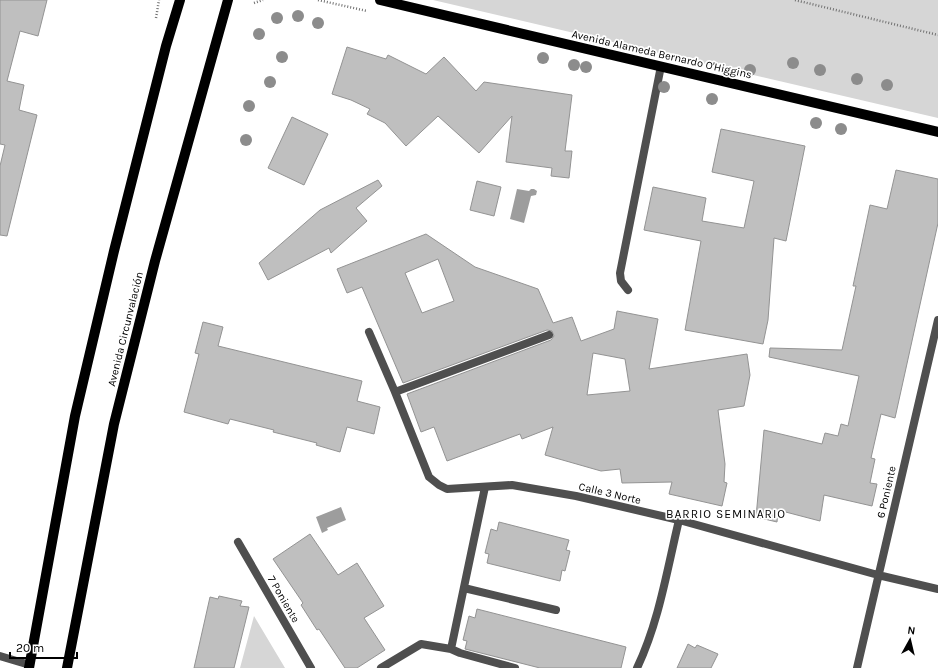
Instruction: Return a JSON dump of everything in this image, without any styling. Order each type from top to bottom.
[{"type":"main road","points":[[29,666],[75,416],[114,251],[166,46],[180,0]]},
{"type":"main road","name":"Avenida Circunvalación","points":[[67,668],[114,424],[155,261],[228,0]]},
{"type":"main road","name":"Avenida Alameda Bernardo O'Higgins","points":[[380,0],[938,132]]},
{"type":"street","points":[[628,290],[622,281],[620,273],[661,66]]},
{"type":"street","name":"6 Poniente","points":[[857,668],[938,320]]},
{"type":"street","name":"Calle 3 Norte","points":[[369,332],[429,477],[447,489],[512,485],[576,496],[678,520],[878,575],[938,589]]},
{"type":"street","points":[[395,392],[549,335]]},
{"type":"street","points":[[451,649],[484,486]]},
{"type":"street","points":[[637,668],[654,625],[678,520]]},
{"type":"street","name":"7 Poniente","points":[[238,542],[311,668]]},
{"type":"street","points":[[464,588],[556,610]]},
{"type":"street","points":[[381,668],[421,644],[451,649],[460,653],[515,668]]},
{"type":"street","points":[[0,656],[29,666]]},
{"type":"path","points":[[254,4],[263,0]]},
{"type":"path","points":[[795,0],[938,35]]},
{"type":"shaded area","points":[[433,0],[938,0],[938,118],[895,108]]},
{"type":"shaded area","points":[[517,189],[529,191],[534,189],[537,191],[536,195],[531,196],[524,223],[510,219]]},
{"type":"shaded area","points":[[341,507],[346,520],[327,528],[328,530],[322,533],[316,517]]},
{"type":"shaded area","points":[[254,616],[285,668],[240,668]]},
{"type":"building","points":[[0,0],[47,0],[38,36],[20,31],[7,81],[24,85],[19,110],[37,115],[7,236],[0,235],[0,166],[5,145],[0,144]]},
{"type":"building","points":[[347,47],[386,59],[388,55],[426,74],[444,57],[476,91],[484,82],[572,95],[565,151],[572,151],[569,178],[551,176],[552,168],[506,162],[512,116],[479,153],[438,116],[406,146],[385,123],[367,114],[370,109],[351,100],[332,94]]},
{"type":"building","points":[[292,117],[328,134],[304,185],[268,168]]},
{"type":"building","points":[[721,129],[805,146],[786,241],[774,238],[768,320],[763,344],[685,330],[701,241],[644,230],[653,187],[706,198],[702,221],[744,228],[754,181],[712,172]]},
{"type":"building","points":[[896,170],[938,179],[938,223],[895,418],[881,414],[871,458],[875,459],[870,483],[877,484],[872,506],[824,495],[820,521],[778,510],[777,522],[756,517],[764,430],[822,444],[825,433],[838,436],[841,424],[848,426],[859,376],[769,357],[770,348],[842,350],[856,286],[853,286],[870,205],[887,209]]},
{"type":"building","points":[[378,180],[382,186],[356,208],[367,221],[331,253],[329,248],[268,280],[259,263],[320,210]]},
{"type":"building","points":[[477,181],[501,187],[494,216],[470,210]]},
{"type":"building","points":[[426,234],[475,267],[538,289],[553,323],[572,317],[581,341],[614,329],[617,311],[658,319],[649,369],[747,354],[750,375],[744,406],[718,410],[725,464],[724,482],[727,483],[722,506],[669,494],[672,482],[622,483],[620,469],[601,471],[545,455],[553,427],[522,439],[520,434],[447,461],[434,427],[421,432],[407,394],[551,340],[554,336],[552,331],[547,330],[403,383],[362,287],[347,293],[337,269]],"holes":[[[438,259],[454,301],[422,313],[405,273]],[[593,353],[625,359],[630,391],[587,395]]]},
{"type":"building","points":[[203,322],[223,327],[218,346],[362,381],[357,401],[380,407],[374,434],[347,427],[340,452],[316,445],[317,443],[273,432],[274,430],[230,419],[228,424],[184,412],[199,354],[195,353]]},
{"type":"building","points":[[499,522],[569,540],[566,550],[570,551],[565,571],[562,570],[560,581],[487,563],[489,554],[485,553],[491,529],[497,531]]},
{"type":"building","points":[[310,534],[338,575],[357,563],[384,606],[364,618],[385,650],[357,668],[345,668],[319,629],[317,630],[301,605],[303,603],[273,559]]},
{"type":"building","points":[[219,596],[242,601],[240,606],[249,607],[234,668],[194,668],[210,597],[218,599]]},
{"type":"building","points":[[477,609],[626,647],[621,668],[540,668],[465,649],[467,641],[463,640],[469,616],[475,618]]},
{"type":"building","points":[[688,644],[695,648],[697,645],[718,654],[711,668],[677,668]]},
{"type":"district","name":"BARRIO SEMINARIO","points":[[726,514]]}]
